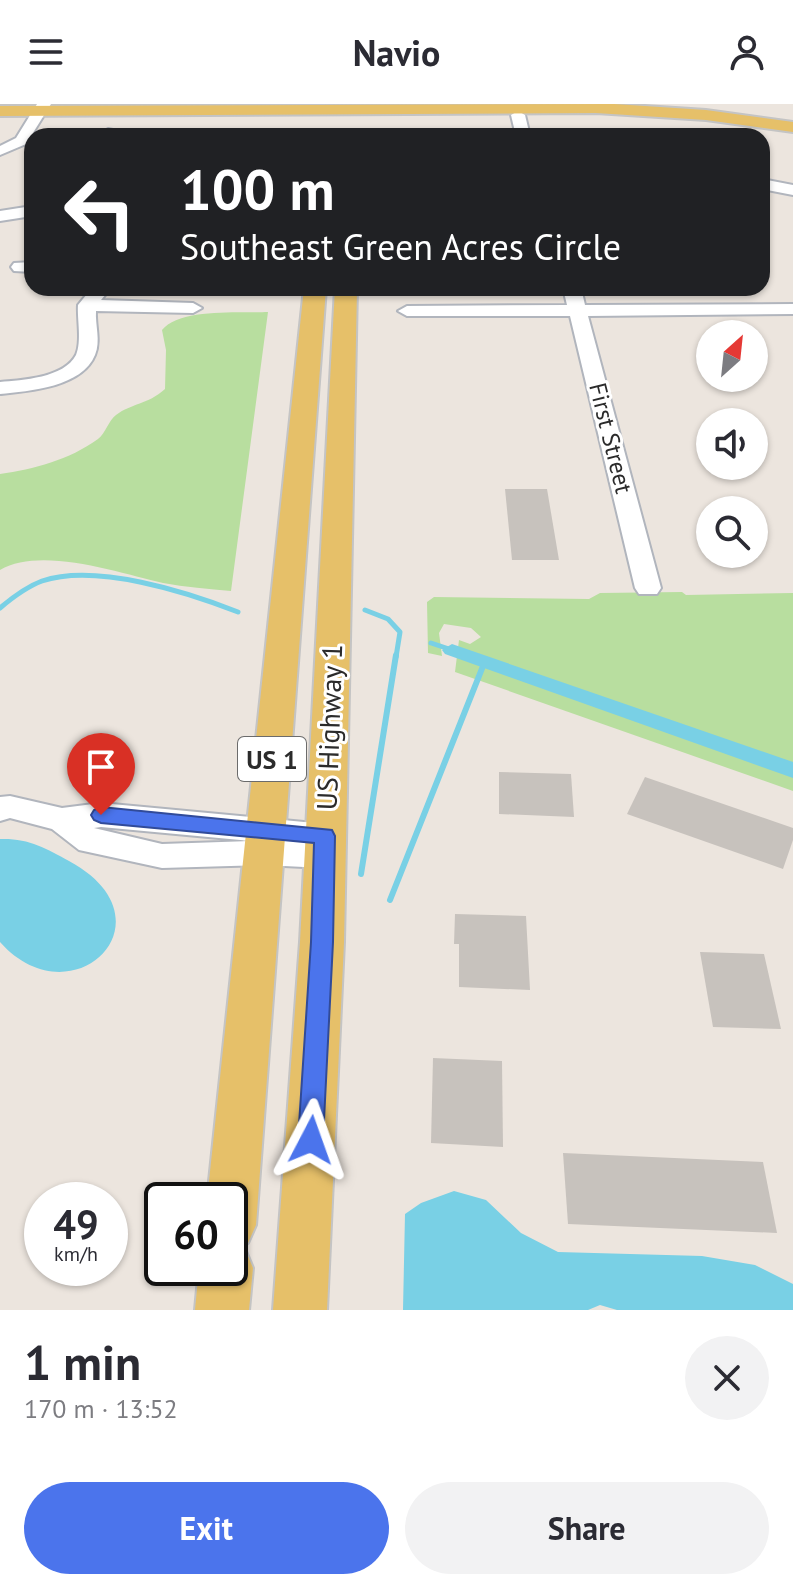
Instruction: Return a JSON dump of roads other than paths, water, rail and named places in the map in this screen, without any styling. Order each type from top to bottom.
[{"type":"main road","points":[[0,111],[354,112],[610,108],[706,115],[793,127]]},
{"type":"main road","points":[[0,117],[40,110]]},
{"type":"main road","points":[[354,112],[676,119],[751,128]]},
{"type":"main road","points":[[770,130],[793,133]]},
{"type":"main road","name":"US Highway 1","points":[[234,1182],[265,843],[324,296]]},
{"type":"main road","name":"US Highway 1","points":[[300,1310],[322,957],[346,315],[330,308],[327,296]]},
{"type":"main road","points":[[222,1310],[224,1286]]},
{"type":"street","points":[[29,128],[40,110]]},
{"type":"street","points":[[524,128],[525,115]]},
{"type":"street","points":[[525,115],[532,128]]},
{"type":"street","points":[[0,151],[21,141],[24,136]]},
{"type":"street","points":[[770,186],[793,190]]},
{"type":"street","points":[[0,216],[24,212]]},
{"type":"street","points":[[0,388],[47,381],[83,360],[89,346],[84,322],[87,305],[95,296]]},
{"type":"street","name":"First Street","points":[[574,296],[648,588]]},
{"type":"street","points":[[87,305],[193,308]]},
{"type":"street","points":[[407,311],[793,309]]},
{"type":"street","points":[[0,809],[10,807],[62,820],[90,841],[162,856],[265,843],[324,846]]},
{"type":"water","points":[[0,839],[19,840],[44,848],[69,861],[100,885],[114,910],[114,934],[102,954],[82,968],[56,972],[28,964],[0,942]]},
{"type":"water","points":[[454,1191],[486,1200],[521,1233],[558,1252],[702,1256],[755,1265],[793,1284],[793,1310],[617,1310],[600,1305],[588,1310],[403,1310],[405,1214],[421,1203]]},
{"type":"waterway","points":[[0,608],[42,581],[88,575],[141,582],[238,612]]},
{"type":"waterway","points":[[365,610],[388,619],[400,632],[396,657]]},
{"type":"waterway","points":[[431,643],[452,650]]},
{"type":"waterway","points":[[452,650],[793,770]]},
{"type":"waterway","points":[[361,874],[396,655]]},
{"type":"waterway","points":[[390,900],[485,661]]}]
